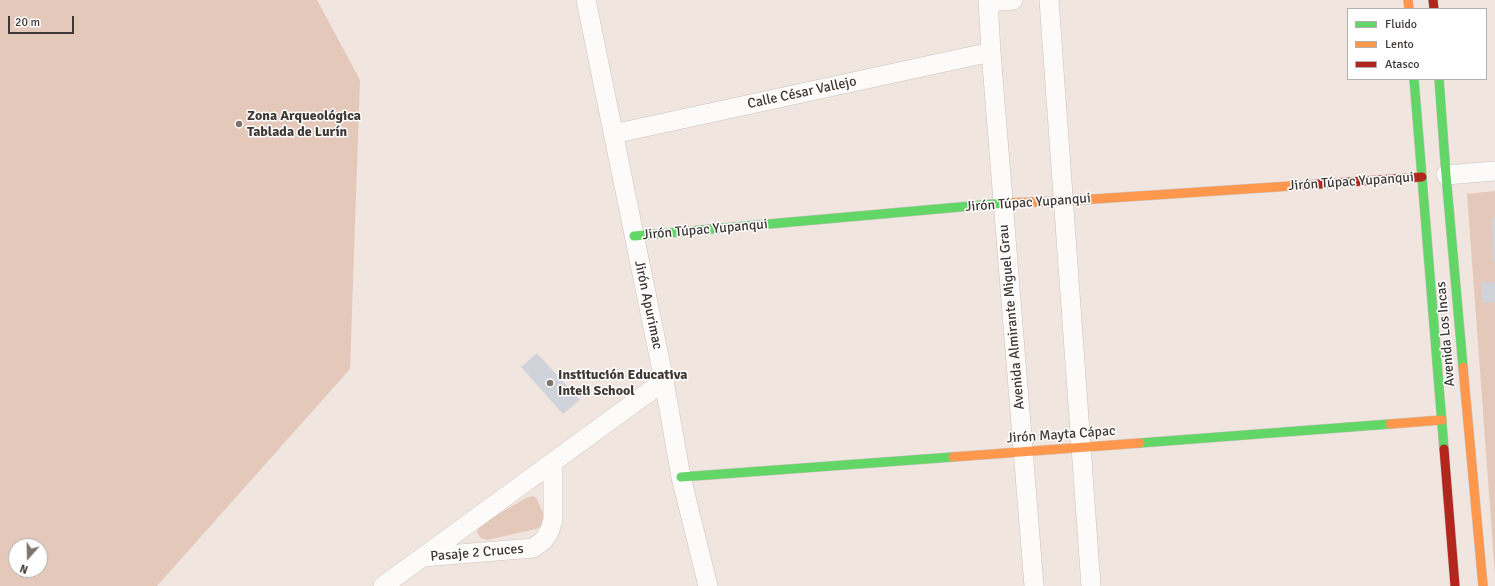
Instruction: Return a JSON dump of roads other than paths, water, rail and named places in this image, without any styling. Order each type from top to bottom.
[{"type":"street","name":"Jirón Apurimac","points":[[586,0],[664,382],[681,476],[708,586]]},
{"type":"street","points":[[988,1],[1013,0]]},
{"type":"street","points":[[1049,0],[1091,586]]},
{"type":"street","name":"Avenida Almirante Miguel Grau","points":[[988,1],[1034,586]]},
{"type":"street","name":"Calle César Vallejo","points":[[613,134],[991,52]]},
{"type":"street","name":"Avenida Los Incas","points":[[1414,80],[1455,586]]},
{"type":"street","name":"Avenida Los Incas","points":[[1439,80],[1446,175],[1483,586]]},
{"type":"street","points":[[1446,175],[1495,171]]},
{"type":"street","name":"Jirón Túpac Yupanqui","points":[[634,236],[1003,203],[1064,201],[1422,177]]},
{"type":"street","name":"Pasaje 2 Cruces","points":[[383,586],[664,382]]},
{"type":"street","name":"Jirón Mayta Cápac","points":[[681,476],[1081,448],[1442,420]]},
{"type":"street","name":"Pasaje 2 Cruces","points":[[423,557],[533,548],[543,541],[549,532],[553,520],[554,462]]},
{"type":"place","name":"Zona Arqueológica Tablada de Lurín","points":[[239,124]]},
{"type":"place","name":"Institución Educativa Inteli School","points":[[550,383]]}]
